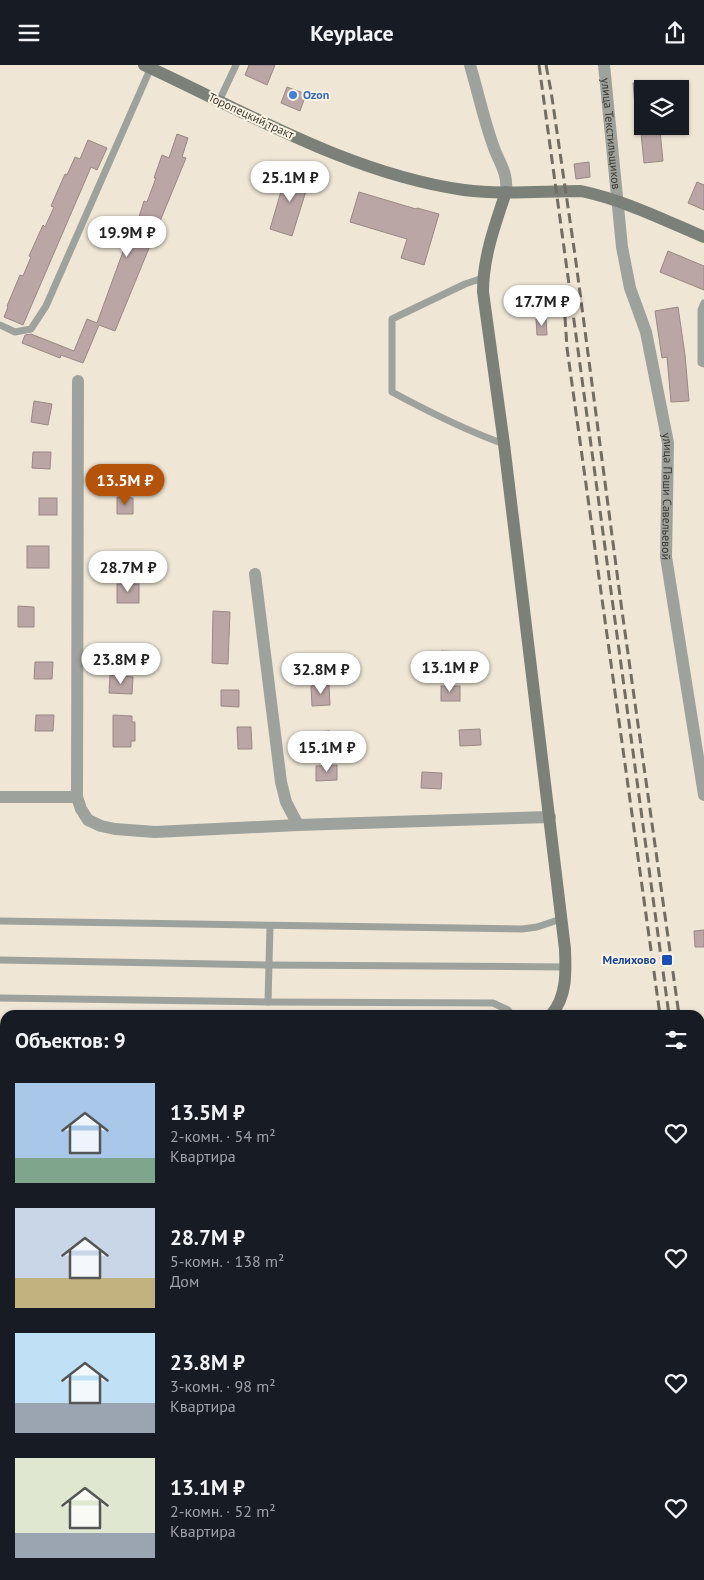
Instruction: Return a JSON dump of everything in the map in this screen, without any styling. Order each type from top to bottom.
[{"type":"street","points":[[470,65],[494,148],[506,174],[507,182],[506,192],[489,245],[483,278],[550,817],[566,967],[566,981],[555,1010]]},
{"type":"street","name":"улица Текстильщиков","points":[[604,65],[617,201]]},
{"type":"street","name":"Торопецкий тракт","points":[[149,66],[330,152],[389,172],[442,186],[485,192],[582,191],[617,201]]},
{"type":"street","points":[[617,201],[704,237]]},
{"type":"street","name":"улица Паши Савельевой","points":[[617,201],[622,247],[630,288],[646,332],[668,443],[666,557],[704,795]]},
{"type":"street","points":[[78,381],[77,797],[81,809],[88,820],[101,826],[116,829],[155,832],[298,825],[550,817]]},
{"type":"street","points":[[255,575],[281,782],[286,802],[298,825]]},
{"type":"street","points":[[0,797],[77,797]]},
{"type":"lane","points":[[220,101],[236,65]]},
{"type":"lane","points":[[0,325],[15,332],[31,329],[46,306],[149,66]]},
{"type":"lane","points":[[483,278],[464,284],[392,319],[392,392],[463,429],[504,444]]},
{"type":"lane","points":[[704,303],[701,310],[701,363],[704,364]]},
{"type":"lane","points":[[0,921],[522,929],[537,927],[561,919]]},
{"type":"lane","points":[[268,1002],[270,926]]},
{"type":"lane","points":[[0,960],[268,965],[566,967]]},
{"type":"lane","points":[[0,998],[492,1003],[508,1010]]},
{"type":"building","points":[[249,65],[275,65],[267,85],[245,75]]},
{"type":"building","points":[[287,87],[306,94],[300,111],[281,103]]},
{"type":"building","points":[[177,134],[188,138],[182,157],[186,158],[115,331],[99,325],[83,363],[61,355],[60,358],[22,343],[25,335],[31,334],[74,351],[87,319],[97,323],[128,238],[132,239],[144,201],[147,202],[162,155],[169,158]]},
{"type":"building","points":[[641,135],[660,135],[663,161],[644,163]]},
{"type":"building","points":[[88,140],[107,148],[97,170],[91,167],[23,325],[4,317],[7,306],[20,275],[23,276],[31,257],[29,256],[43,225],[45,227],[54,207],[51,206],[65,174],[67,175],[75,157],[80,159]]},
{"type":"building","points":[[589,162],[590,177],[576,179],[574,164]]},
{"type":"building","points":[[287,171],[310,178],[292,236],[270,229]]},
{"type":"building","points":[[697,182],[704,185],[704,210],[688,203]]},
{"type":"building","points":[[359,192],[439,214],[424,265],[401,258],[407,239],[350,222]]},
{"type":"building","points":[[668,251],[704,266],[704,290],[660,272]]},
{"type":"building","points":[[678,307],[689,401],[671,402],[667,357],[662,358],[655,311]]},
{"type":"building","points":[[546,318],[547,335],[537,335],[536,319]]},
{"type":"building","points":[[34,401],[52,404],[48,425],[31,422]]},
{"type":"building","points":[[33,452],[51,452],[50,469],[32,468]]},
{"type":"building","points":[[117,497],[133,498],[133,514],[117,514]]},
{"type":"building","points":[[39,498],[57,498],[57,515],[39,515]]},
{"type":"building","points":[[27,546],[49,546],[49,568],[27,568]]},
{"type":"building","points":[[117,584],[139,584],[139,603],[117,603]]},
{"type":"building","points":[[18,606],[34,607],[34,627],[18,627]]},
{"type":"building","points":[[213,611],[230,612],[228,664],[212,663]]},
{"type":"building","points":[[441,651],[462,652],[461,669],[441,668]]},
{"type":"building","points":[[35,662],[53,662],[52,679],[34,679]]},
{"type":"building","points":[[110,675],[133,677],[132,694],[109,693]]},
{"type":"building","points":[[329,685],[330,705],[312,706],[311,686]]},
{"type":"building","points":[[441,686],[460,686],[460,701],[441,701]]},
{"type":"building","points":[[221,690],[239,690],[239,707],[221,706]]},
{"type":"building","points":[[36,715],[54,715],[53,731],[35,731]]},
{"type":"building","points":[[113,715],[132,716],[132,722],[135,722],[135,741],[131,741],[131,747],[113,747]]},
{"type":"building","points":[[237,727],[251,727],[252,749],[238,749]]},
{"type":"building","points":[[480,729],[481,745],[460,746],[459,730]]},
{"type":"building","points":[[330,731],[331,744],[314,745],[313,732]]},
{"type":"building","points":[[337,765],[337,780],[316,781],[316,766]]},
{"type":"building","points":[[422,772],[442,773],[441,789],[421,788]]},
{"type":"building","points":[[704,930],[704,947],[695,947],[694,931]]},
{"type":"railway","points":[[539,65],[668,1010]]},
{"type":"railway","points":[[546,65],[575,255],[622,611],[678,1010]]},
{"type":"railway","points":[[563,287],[567,348],[659,1010]]},
{"type":"place","name":"Ozon","points":[[293,95]]},
{"type":"place","name":"Мелихово","points":[[667,960]]}]
